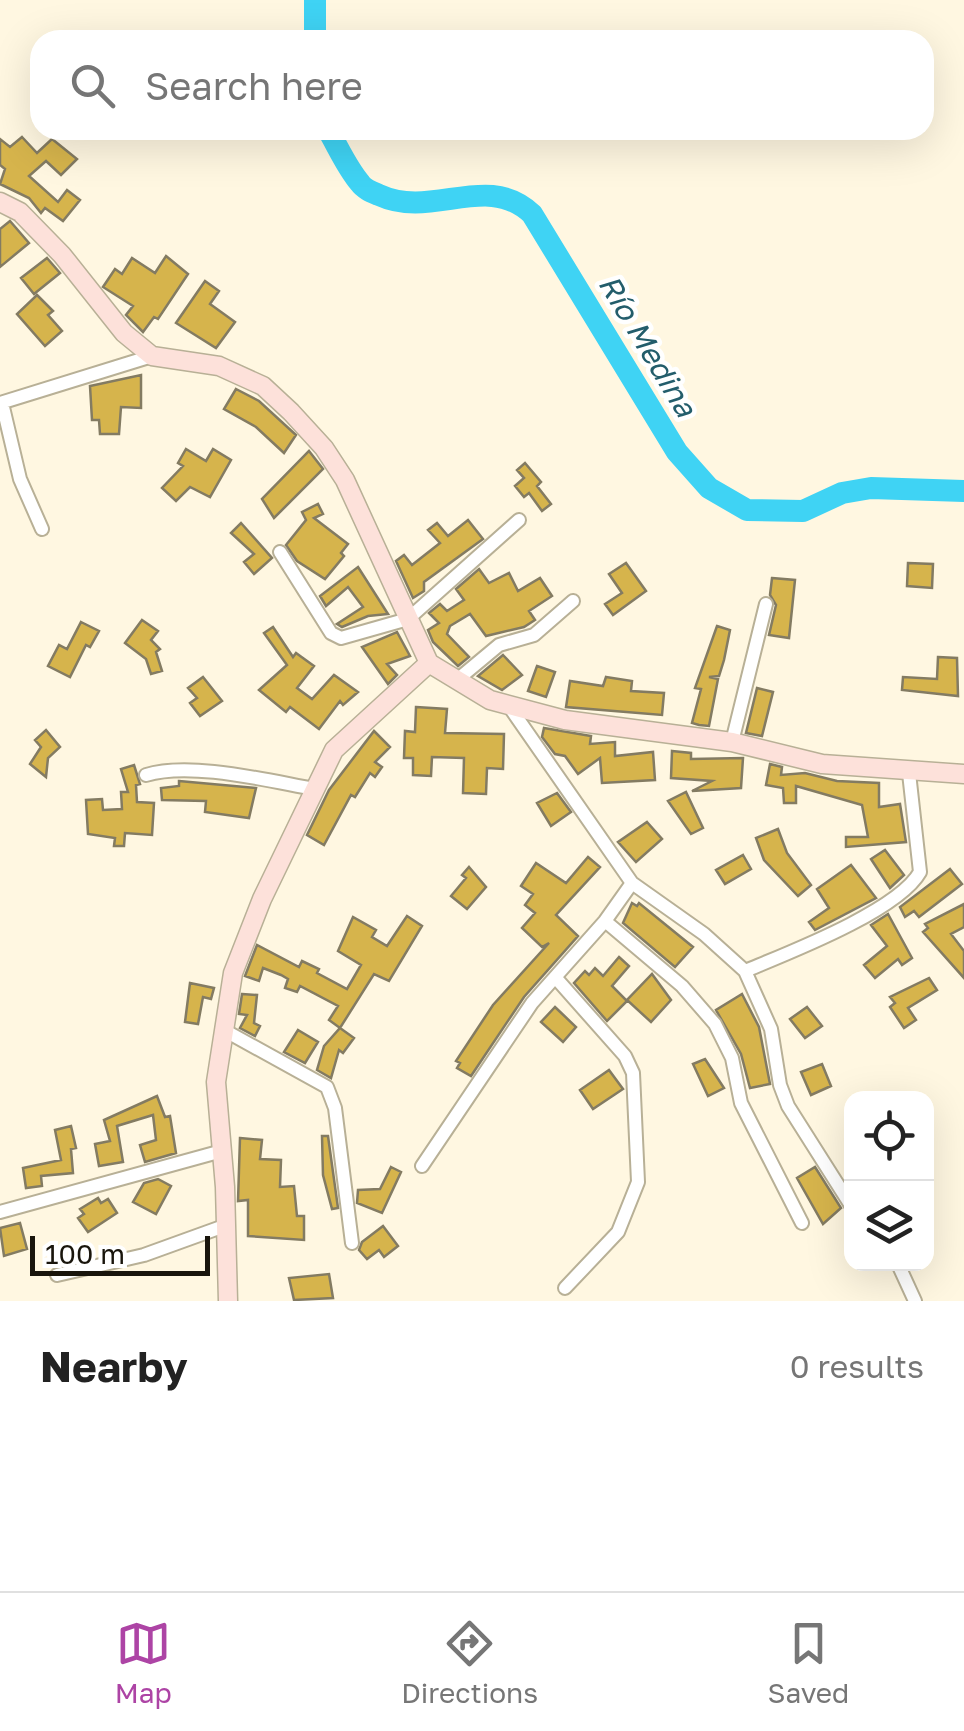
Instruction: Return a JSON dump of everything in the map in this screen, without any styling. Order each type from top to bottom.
[{"type":"street","points":[[0,202],[20,212],[62,255],[124,332],[152,356]]},
{"type":"street","points":[[42,529],[20,479],[1,403],[152,356],[219,366],[262,386],[324,448],[344,480],[429,662],[457,680],[511,709],[732,742],[822,764],[909,774],[964,774]]},
{"type":"street","points":[[280,552],[330,632],[340,638],[408,619],[519,520]]},
{"type":"street","points":[[457,680],[499,646],[534,635],[573,601]]},
{"type":"street","points":[[732,742],[766,604]]},
{"type":"street","points":[[228,1301],[227,1225],[216,1082],[233,973],[262,898],[334,750],[429,662]]},
{"type":"street","points":[[511,709],[632,883],[704,934],[745,971],[771,1029],[780,1084],[788,1106],[844,1194]]},
{"type":"street","points":[[146,775],[168,770],[315,790]]},
{"type":"street","points":[[745,971],[869,913],[914,882],[920,872],[909,774]]},
{"type":"street","points":[[422,1166],[532,1003],[605,921],[632,883]]},
{"type":"street","points":[[605,921],[682,986],[715,1024],[732,1058],[741,1102],[802,1224]]},
{"type":"street","points":[[555,977],[625,1056],[633,1073],[638,1182],[618,1232],[566,1288]]},
{"type":"street","points":[[222,1029],[328,1087],[335,1108],[352,1244]]},
{"type":"street","points":[[0,1212],[222,1151]]},
{"type":"street","points":[[57,1275],[144,1255],[227,1225]]},
{"type":"street","points":[[901,1271],[914,1301]]},
{"type":"building","points":[[22,137],[37,153],[53,140],[77,159],[61,175],[46,161],[29,176],[58,202],[67,190],[80,200],[63,221],[45,208],[41,213],[29,198],[0,184],[5,169],[0,165],[0,139],[10,147]]},
{"type":"building","points":[[10,221],[29,243],[0,267],[0,229]]},
{"type":"building","points":[[166,256],[188,274],[158,319],[154,317],[143,332],[126,315],[133,306],[103,287],[115,269],[122,274],[132,258],[155,273]]},
{"type":"building","points":[[47,258],[60,273],[34,294],[21,278]]},
{"type":"building","points":[[205,281],[219,291],[210,304],[235,322],[216,348],[176,323]]},
{"type":"building","points":[[37,295],[53,311],[48,315],[62,331],[45,346],[17,314]]},
{"type":"building","points":[[141,375],[141,408],[121,407],[119,434],[100,434],[99,420],[92,420],[90,386]]},
{"type":"building","points":[[236,389],[259,401],[296,435],[284,453],[256,427],[224,409]]},
{"type":"building","points":[[186,449],[206,461],[213,449],[231,460],[210,497],[190,487],[176,501],[162,488],[183,466],[178,463]]},
{"type":"building","points":[[309,451],[323,469],[274,518],[262,499]]},
{"type":"building","points":[[525,463],[541,482],[537,486],[551,504],[542,511],[529,493],[524,497],[515,486],[524,478],[517,470]]},
{"type":"building","points":[[318,504],[323,514],[314,518],[348,544],[341,553],[344,556],[325,579],[297,561],[286,545],[306,520],[302,512]]},
{"type":"building","points":[[468,520],[483,539],[424,582],[424,591],[413,598],[396,561],[404,555],[412,565],[440,543],[428,530],[437,523],[448,536]]},
{"type":"building","points":[[241,523],[272,558],[254,574],[244,562],[254,554],[231,533]]},
{"type":"building","points":[[626,563],[646,591],[613,615],[605,604],[622,593],[609,574]]},
{"type":"building","points":[[908,563],[933,564],[932,588],[907,586]]},
{"type":"building","points":[[358,567],[388,614],[368,616],[342,627],[337,624],[363,607],[348,587],[326,606],[320,596]]},
{"type":"building","points":[[479,569],[489,583],[509,573],[518,591],[540,578],[552,596],[529,611],[535,620],[524,627],[486,636],[470,614],[450,626],[447,634],[469,657],[458,666],[433,642],[428,630],[439,623],[429,613],[440,604],[447,611],[464,600],[456,589]]},
{"type":"building","points":[[772,578],[795,580],[789,638],[769,635],[776,605],[770,595]]},
{"type":"building","points":[[142,620],[158,631],[151,640],[160,649],[156,652],[162,671],[151,674],[146,659],[125,643]]},
{"type":"building","points":[[81,622],[99,631],[90,647],[86,645],[70,677],[48,666],[59,645],[67,649]]},
{"type":"building","points":[[717,626],[730,630],[719,676],[709,677],[718,679],[709,726],[699,725],[692,723],[701,689],[695,688]]},
{"type":"building","points":[[273,627],[293,657],[296,653],[314,666],[297,688],[312,699],[334,675],[358,692],[343,705],[340,701],[319,729],[290,707],[286,712],[259,690],[287,665],[264,633]]},
{"type":"building","points":[[397,632],[410,656],[387,664],[397,675],[388,684],[362,647]]},
{"type":"building","points":[[503,655],[522,675],[502,690],[478,676]]},
{"type":"building","points":[[938,657],[957,658],[958,696],[902,690],[903,677],[937,679]]},
{"type":"building","points":[[537,666],[555,672],[546,697],[528,691]]},
{"type":"building","points":[[203,677],[222,701],[200,716],[190,703],[197,698],[188,688]]},
{"type":"building","points":[[606,677],[632,681],[631,691],[664,693],[662,715],[566,707],[570,681],[603,686]]},
{"type":"building","points":[[757,688],[773,692],[762,736],[746,733]]},
{"type":"building","points":[[416,707],[447,709],[445,733],[504,734],[503,769],[487,768],[486,794],[463,793],[464,758],[432,757],[431,776],[413,775],[413,758],[404,758],[405,731],[415,732]]},
{"type":"building","points":[[544,728],[591,736],[590,744],[615,742],[615,756],[653,752],[655,780],[602,783],[600,758],[578,774],[565,756],[555,754],[542,737]]},
{"type":"building","points":[[46,730],[60,747],[48,758],[46,777],[30,764],[41,747],[35,740]]},
{"type":"building","points":[[374,731],[390,747],[375,762],[382,767],[375,777],[370,773],[355,797],[351,795],[324,845],[307,835],[329,790]]},
{"type":"building","points":[[672,751],[691,753],[691,759],[743,758],[741,788],[692,791],[712,781],[671,778]]},
{"type":"building","points":[[770,764],[782,767],[781,775],[805,773],[837,781],[879,783],[879,807],[900,804],[906,842],[846,847],[846,837],[868,837],[862,805],[796,786],[796,803],[784,803],[783,788],[766,785]]},
{"type":"building","points":[[134,765],[140,784],[136,785],[137,802],[154,803],[152,835],[125,833],[124,846],[114,846],[115,838],[88,834],[86,800],[102,799],[103,810],[122,809],[121,792],[128,792],[121,769]]},
{"type":"building","points":[[179,781],[256,788],[249,818],[205,812],[206,801],[162,800],[161,788],[179,786]]},
{"type":"building","points":[[686,792],[703,828],[691,834],[668,801]]},
{"type":"building","points":[[557,793],[571,812],[551,826],[537,803]]},
{"type":"building","points":[[647,822],[662,839],[636,862],[618,842]]},
{"type":"building","points":[[778,829],[787,853],[811,885],[798,896],[764,860],[756,838]]},
{"type":"building","points":[[885,850],[904,875],[890,888],[871,859]]},
{"type":"building","points":[[743,855],[751,869],[725,884],[716,870]]},
{"type":"building","points":[[588,857],[600,867],[556,915],[578,936],[524,997],[471,1076],[457,1068],[460,1063],[456,1061],[493,1005],[549,943],[542,947],[522,928],[535,913],[525,905],[533,894],[521,886],[536,863],[566,883]]},
{"type":"building","points":[[851,865],[876,898],[815,930],[809,922],[829,908],[817,889]]},
{"type":"building","points":[[469,867],[486,887],[467,909],[451,896],[466,878],[462,875]]},
{"type":"building","points":[[950,869],[962,884],[919,917],[914,911],[905,917],[900,907]]},
{"type":"building","points":[[632,903],[639,903],[693,947],[675,967],[623,923]]},
{"type":"building","points":[[964,904],[964,927],[951,934],[964,951],[964,978],[923,932],[928,928],[925,924]]},
{"type":"building","points":[[888,914],[912,958],[902,965],[898,959],[875,978],[864,965],[887,946],[871,925]]},
{"type":"building","points":[[407,916],[422,926],[389,981],[374,974],[340,1028],[329,1020],[338,1006],[300,986],[297,992],[285,988],[288,979],[263,968],[259,981],[245,976],[257,945],[299,967],[302,961],[319,969],[317,973],[347,989],[361,965],[338,951],[353,917],[376,930],[372,937],[387,946]]},
{"type":"building","points":[[619,957],[629,966],[612,986],[627,1001],[607,1021],[574,983],[585,971],[589,975],[595,968],[603,976]]},
{"type":"building","points":[[652,974],[671,1000],[651,1022],[627,1000]]},
{"type":"building","points":[[929,978],[937,990],[908,1008],[916,1020],[904,1028],[890,1007],[895,1003],[890,997]]},
{"type":"building","points":[[190,983],[214,988],[211,999],[203,997],[198,1024],[185,1022]]},
{"type":"building","points":[[242,994],[257,995],[254,1023],[260,1026],[255,1036],[240,1028],[247,1015],[239,1014]]},
{"type":"building","points":[[742,994],[759,1027],[770,1084],[750,1088],[741,1054],[716,1010]]},
{"type":"building","points":[[555,1007],[576,1027],[563,1042],[541,1022]]},
{"type":"building","points":[[807,1007],[822,1026],[805,1038],[790,1019]]},
{"type":"building","points":[[340,1028],[354,1038],[343,1053],[339,1050],[331,1078],[317,1070],[324,1046]]},
{"type":"building","points":[[298,1030],[318,1042],[305,1063],[284,1052]]},
{"type":"building","points":[[705,1059],[724,1088],[708,1096],[693,1064]]},
{"type":"building","points":[[822,1064],[831,1086],[811,1095],[801,1072]]},
{"type":"building","points":[[609,1070],[623,1089],[593,1109],[580,1090]]},
{"type":"building","points":[[157,1096],[165,1117],[170,1116],[176,1153],[145,1162],[140,1145],[156,1140],[153,1115],[117,1126],[123,1162],[99,1166],[95,1144],[110,1141],[104,1120]]},
{"type":"building","points":[[71,1126],[76,1148],[71,1149],[73,1173],[41,1176],[42,1186],[26,1188],[23,1168],[61,1160],[55,1130]]},
{"type":"building","points":[[322,1136],[328,1136],[338,1208],[332,1209],[323,1175]]},
{"type":"building","points":[[240,1138],[262,1140],[260,1159],[281,1160],[280,1187],[294,1186],[297,1216],[304,1216],[304,1240],[248,1236],[248,1200],[238,1201]]},
{"type":"building","points":[[391,1167],[401,1172],[382,1213],[357,1203],[358,1190],[380,1189]]},
{"type":"building","points":[[815,1167],[841,1208],[823,1224],[797,1178]]},
{"type":"building","points":[[158,1179],[171,1186],[156,1214],[133,1202],[144,1183]]},
{"type":"building","points":[[98,1198],[101,1203],[108,1199],[117,1213],[88,1232],[78,1218],[84,1214],[80,1209]]},
{"type":"building","points":[[20,1223],[27,1249],[4,1256],[0,1228]]},
{"type":"building","points":[[383,1226],[398,1246],[384,1257],[379,1250],[367,1259],[359,1250],[362,1242]]},
{"type":"building","points":[[329,1274],[333,1298],[294,1300],[289,1278]]},
{"type":"waterway","name":"Río Medina","points":[[315,0],[315,30]]},
{"type":"waterway","name":"Río Medina","points":[[334,140],[355,177],[379,195],[419,202],[496,196],[532,214],[677,452],[709,488],[747,510],[803,511],[842,493],[871,488],[964,491]]}]
